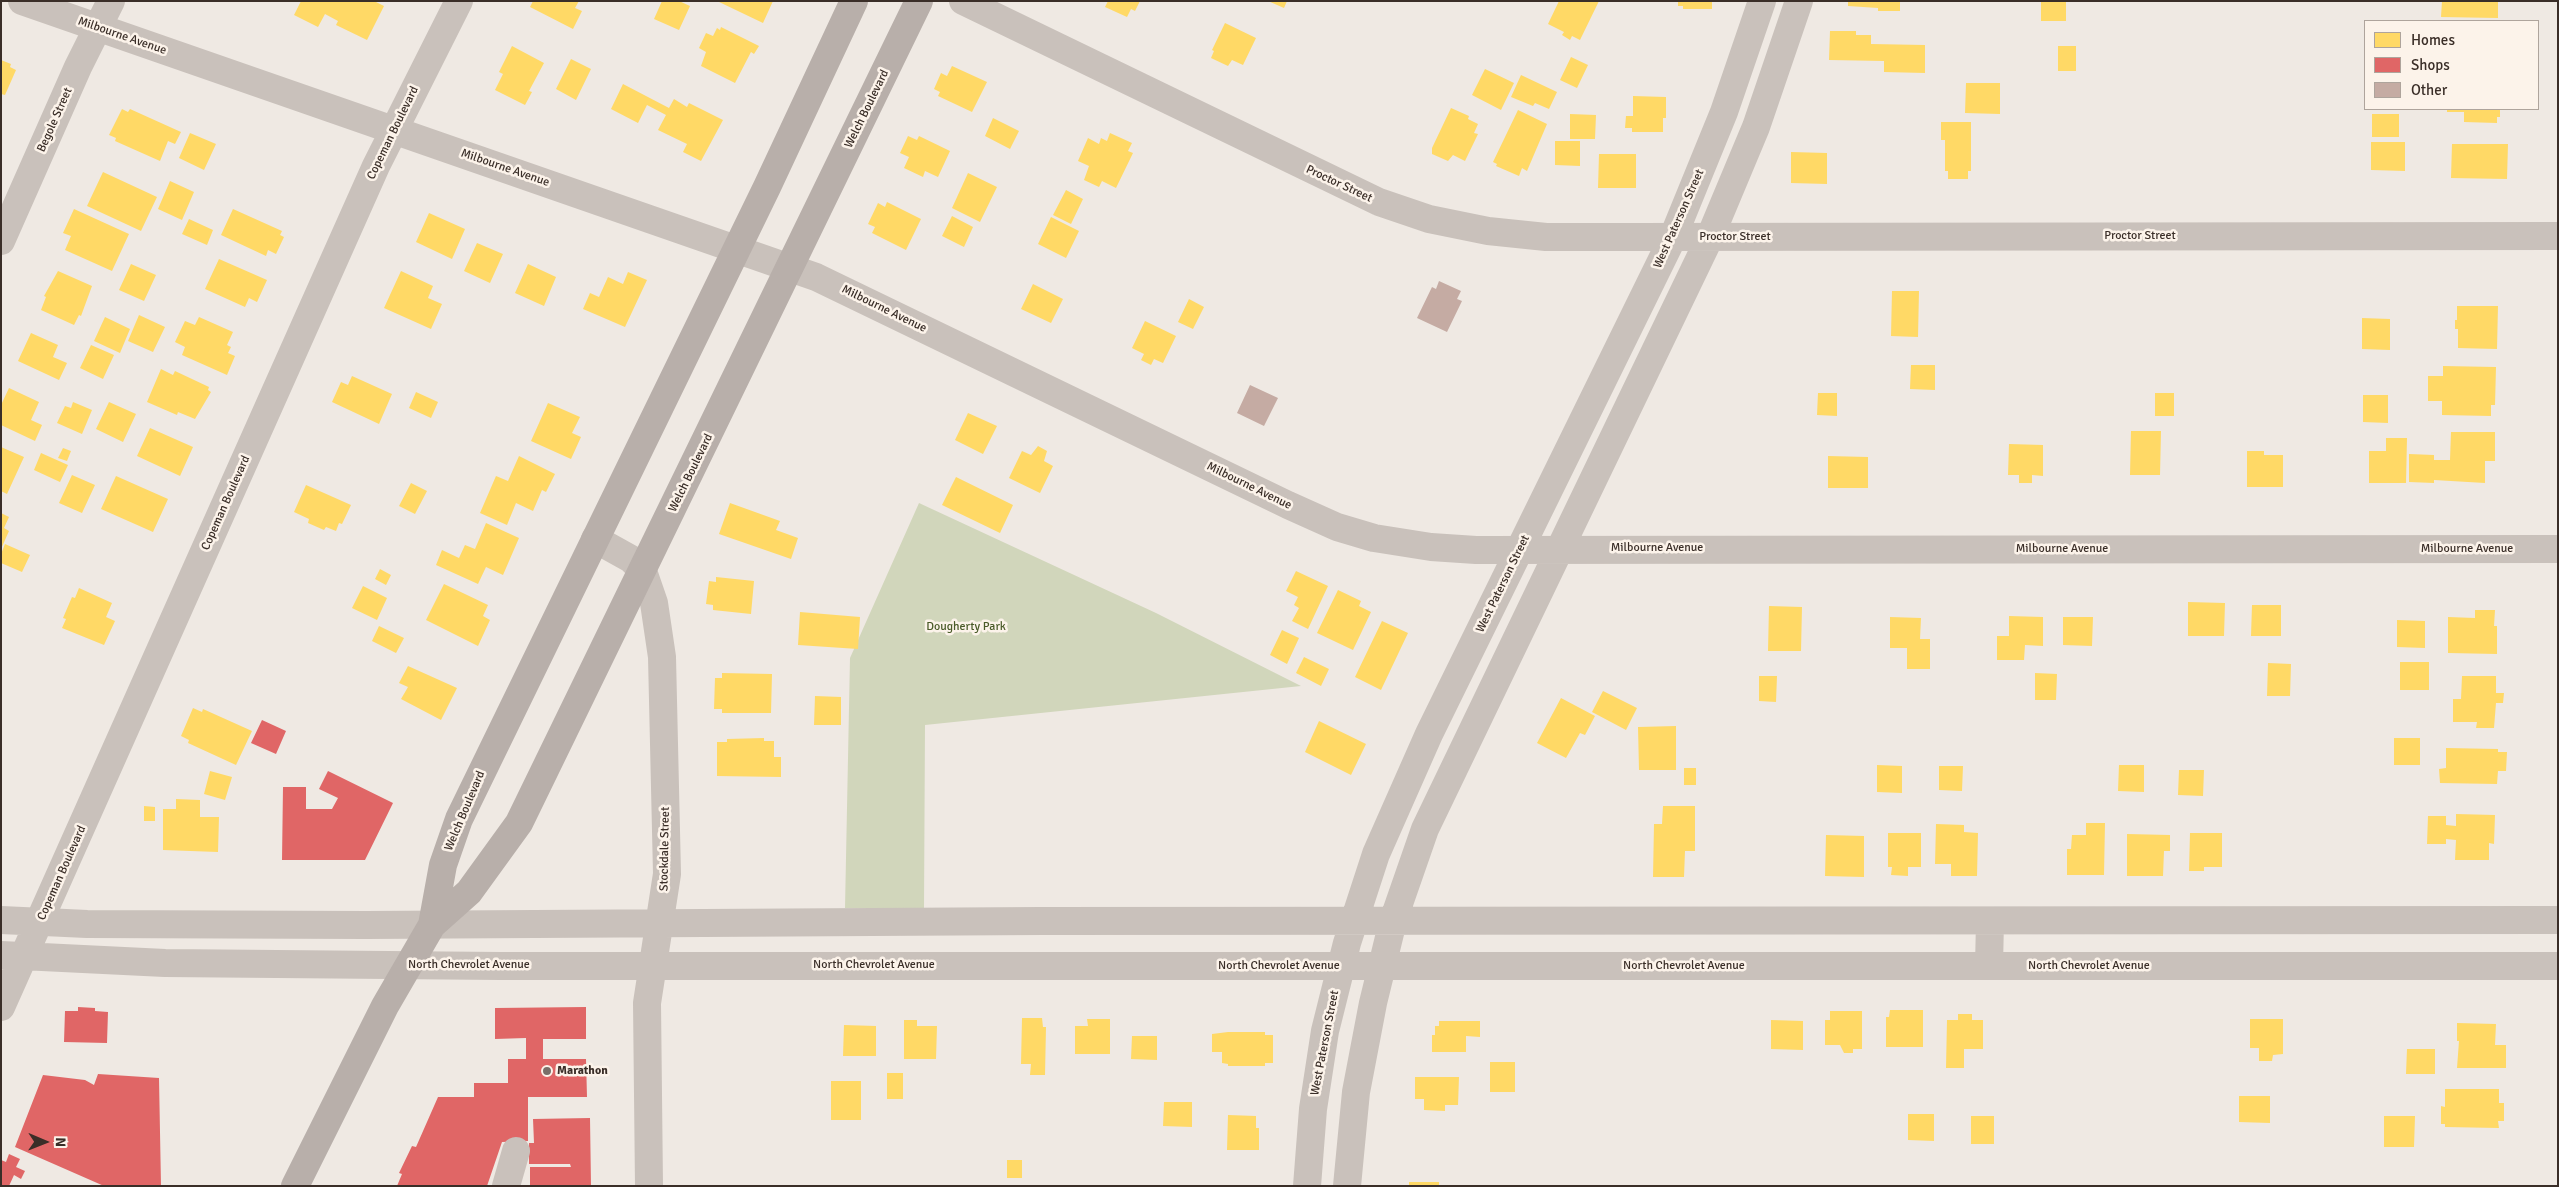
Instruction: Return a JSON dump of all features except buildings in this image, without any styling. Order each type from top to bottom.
[{"type":"main road","name":"Welch Boulevard","points":[[432,925],[442,865],[459,819],[854,1]]},
{"type":"main road","name":"Welch Boulevard","points":[[295,1186],[355,1064],[432,925],[469,892],[519,823],[919,1]]},
{"type":"street","name":"Milbourne Avenue","points":[[22,1],[736,248],[832,284],[1270,497],[1337,527],[1374,538],[1431,547],[1520,549],[2558,549]]},
{"type":"street","name":"Begole Street","points":[[1,241],[97,27],[111,1]]},
{"type":"street","name":"Copeman Boulevard","points":[[1,1007],[13,956],[39,923],[372,174],[459,1]]},
{"type":"street","name":"Proctor Street","points":[[963,1],[1318,174],[1396,209],[1448,224],[1511,234],[1546,237],[2558,236]]},
{"type":"street","name":"West Paterson Street","points":[[1307,1186],[1317,1076],[1340,966],[1376,854],[1397,804],[1673,237],[1724,112],[1762,1]]},
{"type":"street","points":[[1347,1186],[1359,1068],[1393,921],[1414,858],[1436,802],[1710,237],[1756,127],[1799,1]]},
{"type":"street","points":[[595,539],[631,559],[643,571]]},
{"type":"street","name":"Stockdale Street","points":[[643,571],[654,602],[664,676],[667,874],[647,1003],[649,1186]]},
{"type":"street","points":[[1,920],[39,923],[145,925],[2558,920]]},
{"type":"street","points":[[1989,966],[1990,921]]},
{"type":"street","name":"North Chevrolet Avenue","points":[[13,956],[165,963],[652,966],[2558,966]]},
{"type":"street","points":[[506,1186],[516,1151]]},
{"type":"green space","name":"Dougherty Park","points":[[919,503],[1156,613],[1301,686],[925,725],[924,908],[845,908],[850,658]]},
{"type":"place","name":"Marathon","points":[[547,1071]]}]
